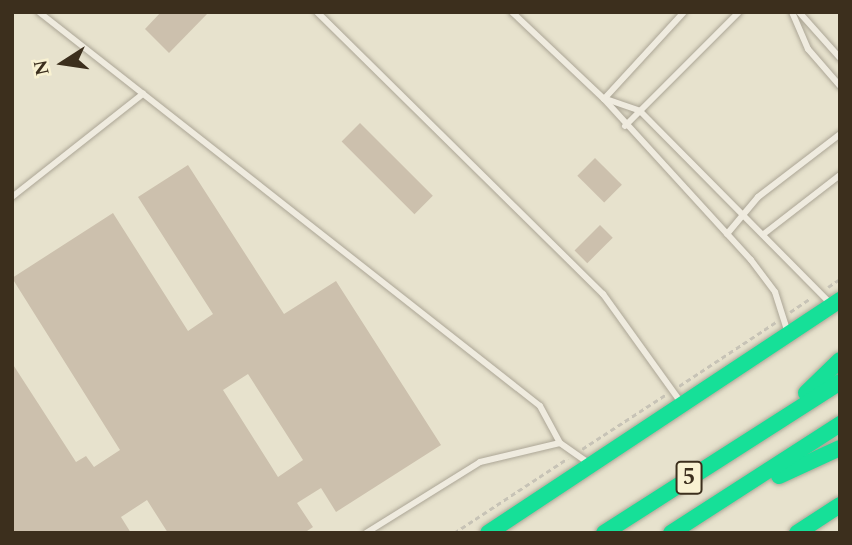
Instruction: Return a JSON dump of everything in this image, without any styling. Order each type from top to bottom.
[{"type":"main road","points":[[488,533],[683,407],[836,303]]},
{"type":"main road","points":[[775,423],[840,360]]},
{"type":"main road","name":"5","points":[[604,533],[840,382]]},
{"type":"main road","name":"5","points":[[671,533],[840,424]]},
{"type":"main road","points":[[719,502],[840,448]]},
{"type":"main road","points":[[797,533],[840,505]]},
{"type":"lane","points":[[39,12],[540,406],[560,443],[593,466]]},
{"type":"lane","points":[[317,12],[603,294],[683,407]]},
{"type":"lane","points":[[512,12],[604,99],[625,126],[727,234],[775,292],[789,335]]},
{"type":"lane","points":[[604,99],[684,12]]},
{"type":"lane","points":[[625,126],[738,12]]},
{"type":"lane","points":[[792,12],[808,49],[840,86]]},
{"type":"lane","points":[[799,12],[838,53]]},
{"type":"lane","points":[[12,197],[143,94]]},
{"type":"lane","points":[[604,99],[640,111],[745,212],[820,292],[836,303]]},
{"type":"lane","points":[[727,234],[745,212],[840,134]]},
{"type":"lane","points":[[765,233],[840,175]]},
{"type":"lane","points":[[366,533],[480,462],[560,443]]},
{"type":"path","points":[[454,533],[840,279]]},
{"type":"building","points":[[161,12],[209,12],[169,53],[145,29]]},
{"type":"building","points":[[360,123],[433,196],[414,214],[342,141]]},
{"type":"building","points":[[595,158],[622,185],[604,203],[577,176]]},
{"type":"building","points":[[188,165],[284,314],[336,281],[441,445],[336,512],[321,488],[297,503],[313,527],[304,533],[168,533],[147,500],[121,517],[131,533],[12,533],[12,363],[76,462],[86,456],[94,467],[120,450],[12,278],[113,213],[188,331],[213,314],[138,197]],"holes":[[[248,374],[303,460],[278,477],[223,390]]]},
{"type":"building","points":[[600,225],[613,238],[587,263],[575,250]]},
{"type":"traffic: fast","points":[[488,533],[840,300]]},
{"type":"traffic: fast","points":[[806,393],[840,360]]},
{"type":"traffic: fast","points":[[604,533],[840,382]]},
{"type":"traffic: fast","points":[[671,533],[840,424]]},
{"type":"traffic: fast","points":[[779,476],[840,448]]},
{"type":"traffic: fast","points":[[797,533],[840,505]]}]
